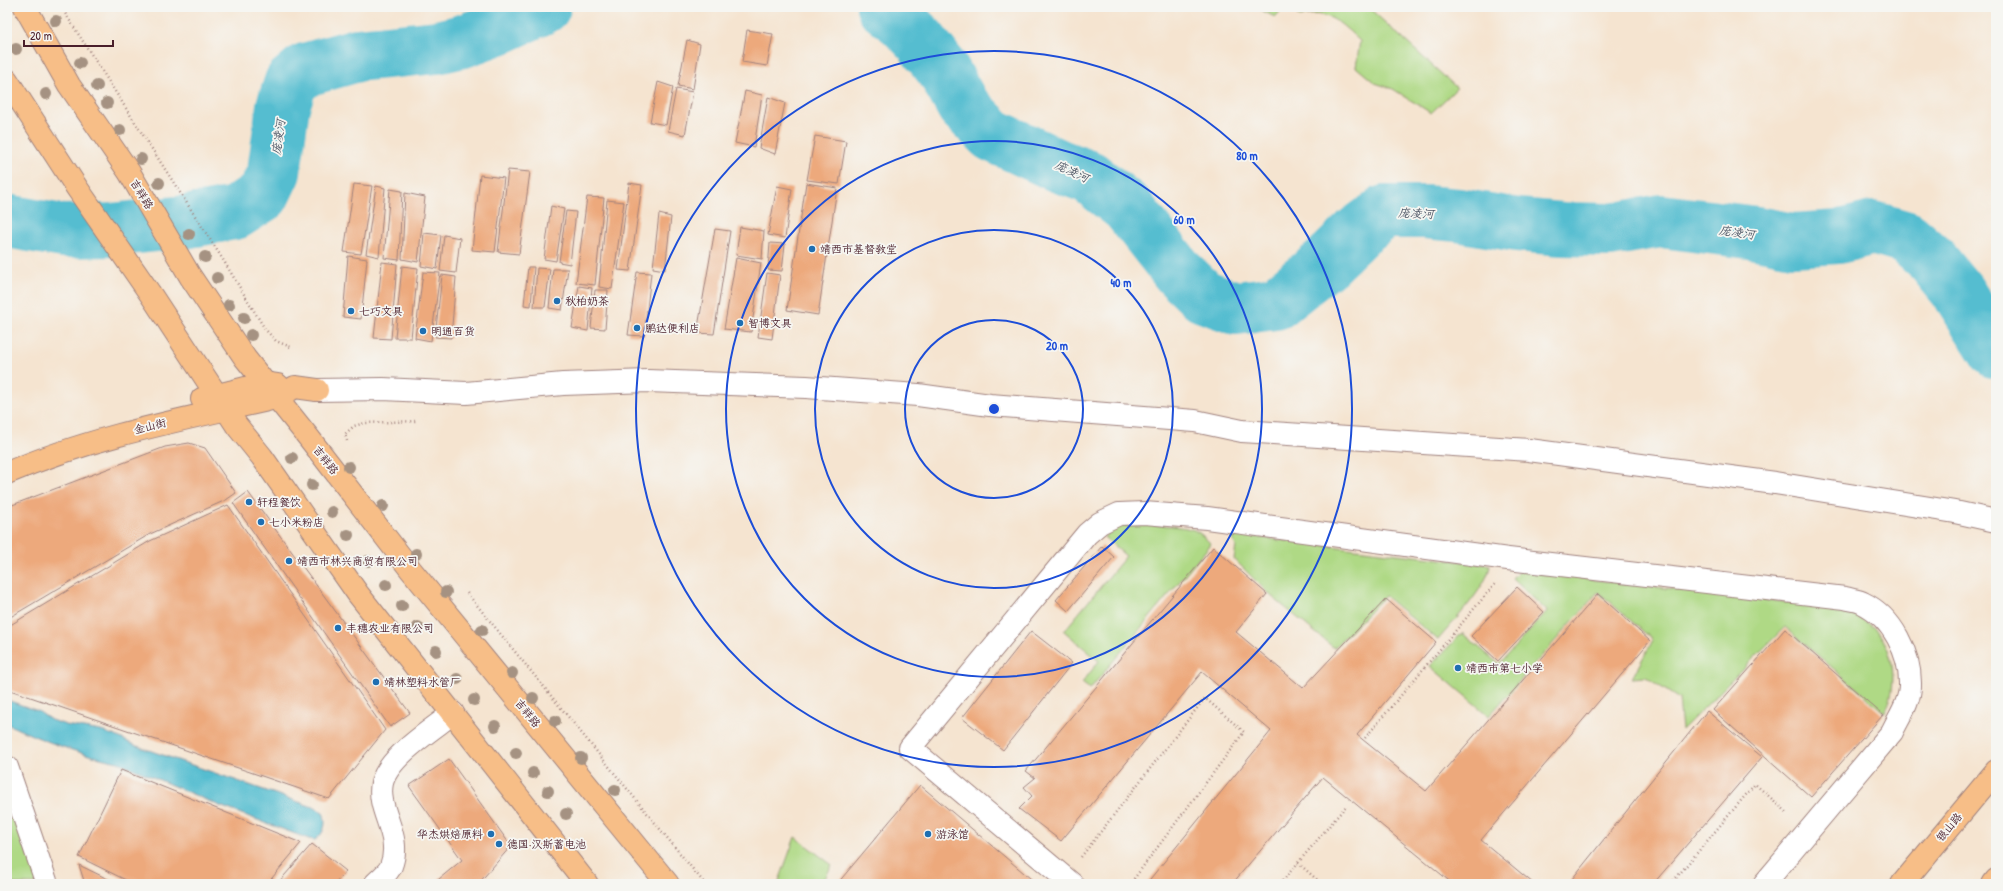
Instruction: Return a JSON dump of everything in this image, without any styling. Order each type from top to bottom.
[{"type":"main road","name":"吉祥路","points":[[25,7],[70,85],[129,172],[190,276],[245,358],[278,389],[411,570],[668,884]]},
{"type":"main road","points":[[7,80],[77,188],[221,402],[262,457],[358,594],[587,884]]},
{"type":"main road","name":"金山街","points":[[7,460],[58,442],[278,389],[317,390]]},
{"type":"main road","name":"金山街","points":[[7,473],[61,452],[221,402]]},
{"type":"main road","name":"银山路","points":[[1902,884],[1996,771]]},
{"type":"main road","points":[[1993,884],[1996,880]]},
{"type":"street","points":[[317,390],[383,389],[466,393],[563,384],[648,381],[806,387],[910,395],[990,405],[1195,421],[1242,431],[1553,453],[1831,492],[1955,512],[1996,521]]},
{"type":"street","points":[[1067,880],[910,748],[1087,534],[1100,522],[1119,514],[1144,513],[1207,518],[1508,559],[1845,598],[1863,602],[1877,613],[1903,645],[1910,686],[1905,707],[1892,732],[1807,831],[1764,884]]},
{"type":"street","points":[[375,884],[391,867],[395,842],[382,800],[382,783],[392,764],[418,739],[453,713]]},
{"type":"street","points":[[7,768],[47,884]]},
{"type":"path","points":[[61,7],[222,258],[265,329],[276,341],[293,348]]},
{"type":"path","points":[[348,446],[345,434],[354,426],[365,423],[416,421]]},
{"type":"path","points":[[1365,738],[1495,584],[1505,571],[1508,559]]},
{"type":"path","points":[[465,590],[705,884]]},
{"type":"path","points":[[1067,880],[1076,863],[1206,698],[1244,732],[1130,884]]},
{"type":"path","points":[[1671,884],[1755,784],[1807,831]]},
{"type":"path","points":[[1280,884],[1347,805]]},
{"type":"path","points":[[1298,863],[1322,884]]},
{"type":"green space","points":[[1255,7],[1285,7],[1275,17]]},
{"type":"green space","points":[[1289,7],[1368,7],[1457,88],[1431,113],[1393,89],[1375,83],[1356,67],[1360,41],[1347,29],[1326,16],[1310,15],[1300,17]]},
{"type":"green space","points":[[1124,525],[1160,525],[1187,528],[1199,533],[1211,544],[1090,689],[1082,683],[1099,661],[1064,631],[1126,556],[1104,537],[1115,527]]},
{"type":"green space","points":[[1229,534],[1490,565],[1488,573],[1477,593],[1438,640],[1385,596],[1334,648],[1270,595],[1234,559],[1236,546]]},
{"type":"green space","points":[[1519,571],[1844,609],[1869,624],[1877,631],[1888,650],[1893,671],[1893,682],[1889,703],[1885,713],[1785,627],[1682,730],[1679,699],[1646,677],[1632,678],[1653,640],[1598,592],[1489,716],[1430,666],[1462,633],[1499,664],[1547,611],[1512,578]]},
{"type":"green space","points":[[7,794],[39,884],[7,884]]},
{"type":"green space","points":[[795,837],[832,865],[822,884],[778,884]]},
{"type":"water","points":[[7,700],[38,711],[51,720],[66,725],[101,731],[116,736],[134,745],[313,807],[323,812],[325,824],[323,831],[315,840],[309,839],[220,806],[118,762],[75,751],[34,736],[7,724]]},
{"type":"building","points":[[747,30],[773,34],[767,66],[742,62]]},
{"type":"building","points":[[687,40],[700,44],[693,89],[678,86]]},
{"type":"building","points":[[658,82],[673,87],[666,125],[650,122]]},
{"type":"building","points":[[676,89],[693,92],[685,135],[668,131]]},
{"type":"building","points":[[745,91],[762,95],[754,147],[735,143]]},
{"type":"building","points":[[768,97],[785,103],[775,154],[759,148]]},
{"type":"building","points":[[815,136],[846,141],[839,184],[807,180]]},
{"type":"building","points":[[508,170],[530,172],[519,254],[498,252]]},
{"type":"building","points":[[480,175],[504,178],[495,252],[472,250]]},
{"type":"building","points":[[629,183],[642,185],[630,271],[618,270]]},
{"type":"building","name":"靖西市基督教堂","points":[[806,183],[837,188],[818,315],[787,310]]},
{"type":"building","points":[[354,184],[372,186],[361,254],[344,252]]},
{"type":"building","points":[[376,186],[385,188],[379,257],[366,254]]},
{"type":"building","points":[[777,186],[792,189],[785,238],[768,235]]},
{"type":"building","points":[[390,189],[402,191],[399,260],[384,258]]},
{"type":"building","points":[[405,193],[425,197],[418,262],[402,259]]},
{"type":"building","points":[[587,197],[604,198],[595,285],[576,283]]},
{"type":"building","points":[[607,200],[624,202],[612,289],[599,287]]},
{"type":"building","points":[[551,206],[564,209],[556,261],[544,259]]},
{"type":"building","points":[[566,211],[576,212],[570,264],[559,262]]},
{"type":"building","points":[[659,214],[671,217],[665,270],[653,268]]},
{"type":"building","points":[[740,227],[764,231],[762,259],[736,255]]},
{"type":"building","points":[[715,229],[730,231],[714,334],[697,333]]},
{"type":"building","points":[[424,233],[441,235],[437,269],[421,266]]},
{"type":"building","points":[[444,235],[460,238],[456,273],[440,271]]},
{"type":"building","points":[[770,243],[785,244],[782,271],[768,270]]},
{"type":"building","points":[[348,256],[367,259],[361,319],[343,317]]},
{"type":"building","points":[[736,258],[761,263],[751,332],[724,329]]},
{"type":"building","points":[[382,262],[397,264],[391,339],[374,338]]},
{"type":"building","points":[[402,266],[418,268],[411,338],[395,338]]},
{"type":"building","points":[[528,267],[534,267],[531,306],[524,305]]},
{"type":"building","points":[[537,268],[550,269],[545,307],[534,307]]},
{"type":"building","points":[[553,269],[568,269],[562,310],[549,308]]},
{"type":"building","points":[[423,272],[440,273],[431,341],[415,338]]},
{"type":"building","points":[[637,272],[651,273],[644,336],[628,335]]},
{"type":"building","points":[[767,273],[780,275],[772,339],[758,337]]},
{"type":"building","points":[[442,275],[456,277],[451,338],[435,337]]},
{"type":"building","points":[[579,286],[592,288],[588,331],[572,328]]},
{"type":"building","points":[[595,290],[608,290],[605,329],[591,328]]},
{"type":"building","points":[[189,443],[205,448],[236,493],[226,500],[150,534],[7,619],[7,507],[165,447]]},
{"type":"building","points":[[248,492],[410,713],[390,727],[233,503]]},
{"type":"building","points":[[228,505],[385,730],[329,799],[7,689],[7,627],[150,541]]},
{"type":"building","points":[[1102,546],[1114,557],[1068,611],[1056,600]]},
{"type":"building","points":[[1213,547],[1267,594],[1236,632],[1303,688],[1386,599],[1436,642],[1357,735],[1426,791],[1598,594],[1650,641],[1481,840],[1534,884],[1453,884],[1323,777],[1232,884],[1146,884],[1271,731],[1202,672],[1061,841],[1019,809],[1032,796],[1024,787],[1035,778],[1026,771]]},
{"type":"building","points":[[1517,587],[1544,612],[1498,661],[1471,636]]},
{"type":"building","points":[[1785,629],[1883,715],[1811,797],[1713,710]]},
{"type":"building","points":[[1031,631],[1072,663],[1003,750],[962,718]]},
{"type":"building","points":[[1707,711],[1762,757],[1653,884],[1568,884]]},
{"type":"building","points":[[449,759],[511,846],[478,884],[433,884],[462,860],[409,786]]},
{"type":"building","points":[[121,770],[301,843],[267,884],[134,884],[79,857]]},
{"type":"building","name":"游泳馆","points":[[920,785],[1037,884],[837,884]]},
{"type":"building","points":[[312,844],[346,871],[335,884],[277,884]]},
{"type":"building","points":[[79,865],[118,884],[85,884]]},
{"type":"waterway","name":"庞凌河","points":[[7,221],[63,231],[111,230],[185,222],[235,213],[263,195],[274,172],[283,106],[291,82],[305,70],[357,55],[437,47],[463,41],[501,27],[544,7]]},
{"type":"waterway","name":"庞凌河","points":[[883,7],[901,21],[920,40],[943,70],[963,106],[992,135],[1059,166],[1089,177],[1127,207],[1179,273],[1203,296],[1236,308],[1276,303],[1326,263],[1359,231],[1385,212],[1425,212],[1458,215],[1518,225],[1562,229],[1610,230],[1661,221],[1757,233],[1793,240],[1838,237],[1873,228],[1907,238],[1931,259],[1958,292],[1996,352]]},
{"type":"place","name":"靖西市基督教堂","points":[[812,249]]},
{"type":"place","name":"秋柏奶茶","points":[[557,301]]},
{"type":"place","name":"七巧文具","points":[[351,311]]},
{"type":"place","name":"智博文具","points":[[740,323]]},
{"type":"place","name":"鹏达便利店","points":[[637,328]]},
{"type":"place","name":"明通百货","points":[[423,331]]},
{"type":"place","name":"轩程餐饮","points":[[249,502]]},
{"type":"place","name":"七小米粉店","points":[[261,522]]},
{"type":"place","name":"靖西市林兴商贸有限公司","points":[[289,561]]},
{"type":"place","name":"丰穗农业有限公司","points":[[338,628]]},
{"type":"place","name":"靖西市第七小学","points":[[1458,668]]},
{"type":"place","name":"靖林塑料水管厂","points":[[376,682]]},
{"type":"place","name":"华杰烘焙原料","points":[[491,834]]},
{"type":"place","name":"游泳馆","points":[[928,834]]},
{"type":"place","name":"德国·汉斯蓄电池","points":[[499,844]]}]
